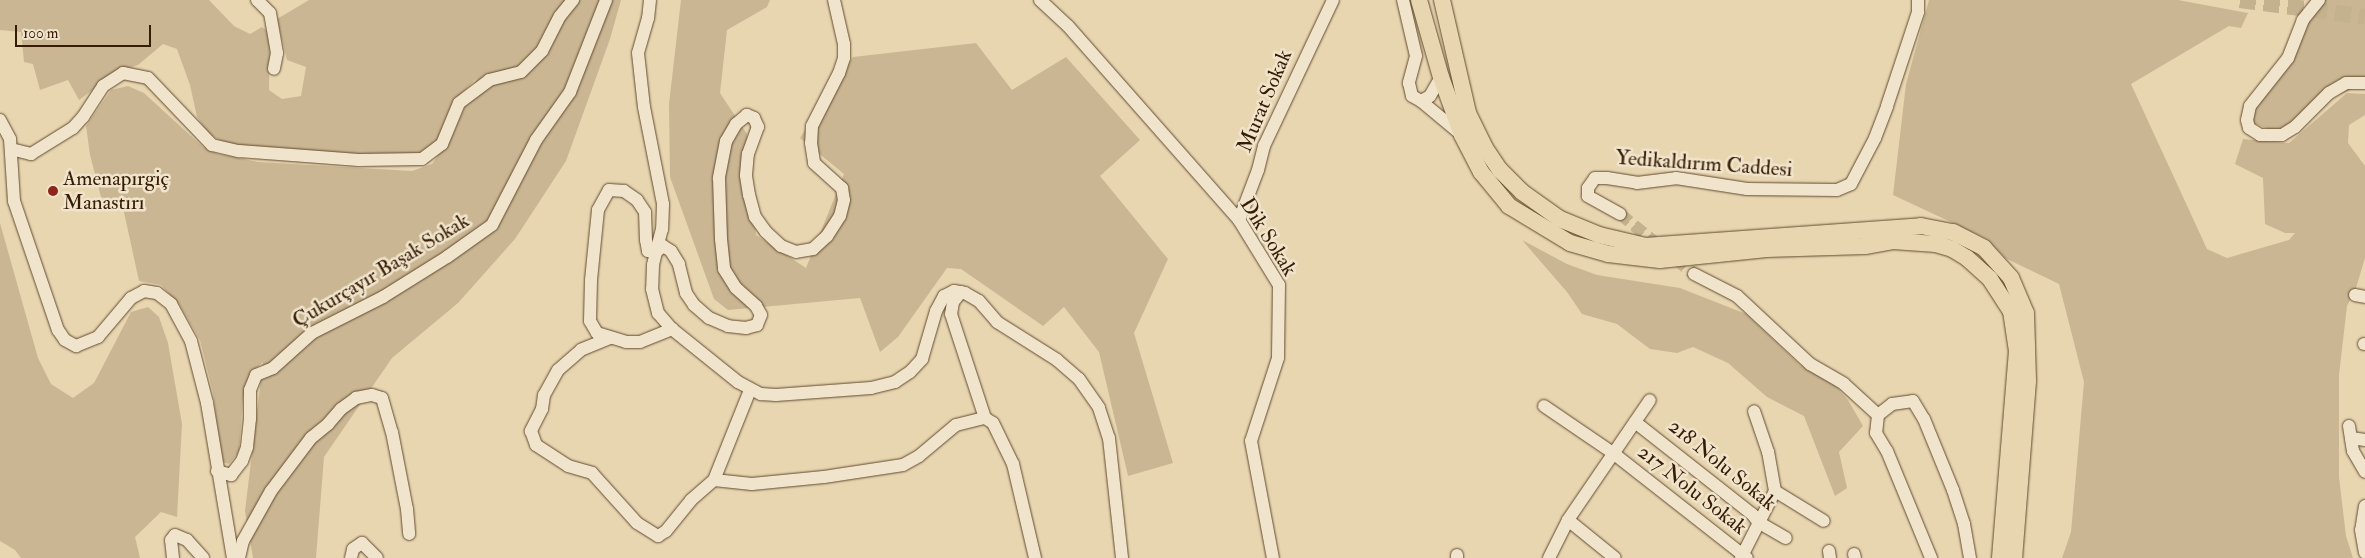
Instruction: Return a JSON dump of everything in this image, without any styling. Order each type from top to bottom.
[{"type":"main road","points":[[1419,0],[1441,77],[1462,135],[1481,172],[1509,206],[1570,243],[1608,254],[1660,260],[1766,248],[1865,246],[1893,242],[1936,244],[1952,249],[1967,258],[1990,279],[2010,311],[2017,350],[2000,558]]},
{"type":"main road","points":[[1446,5],[1468,113],[1485,148],[1500,170],[1522,192],[1560,219],[1599,235],[1645,246],[1921,226],[1953,232],[1984,248],[2011,278],[2026,313],[2028,381],[2014,558]]},
{"type":"street","points":[[257,0],[270,13],[277,53],[274,69]]},
{"type":"street","points":[[11,149],[31,154],[73,128],[83,117],[103,86],[123,73],[148,78],[212,145],[238,151],[349,160],[422,159],[442,144],[459,103],[489,80],[521,72],[542,51],[560,16],[574,0]]},
{"type":"street","name":"Çukurçayır Başak Sokak","points":[[218,471],[231,475],[242,461],[250,419],[250,390],[256,374],[273,368],[312,333],[383,297],[447,257],[492,225],[536,140],[570,92],[606,0]]},
{"type":"street","points":[[650,0],[648,18],[638,53],[644,107],[663,204],[662,228],[656,252],[652,289],[658,313],[672,329],[750,390],[761,394],[776,395],[871,388],[895,382],[910,372],[922,359],[934,318],[944,296],[954,291],[961,292],[979,301],[998,322],[1064,366],[1079,379],[1099,408],[1109,438],[1122,558]]},
{"type":"street","points":[[672,329],[640,342],[626,342],[597,333],[590,321],[591,280],[598,210],[609,190],[624,191],[637,200],[645,212],[648,251],[656,252],[663,246],[671,251],[679,264],[686,293],[694,305],[709,318],[728,326],[746,328],[757,325],[761,315],[756,306],[736,288],[724,270],[719,178],[726,141],[736,124],[747,115],[754,118],[758,127],[748,154],[746,175],[756,217],[766,232],[781,246],[796,252],[814,249],[827,236],[840,216],[844,200],[842,188],[814,163],[811,143],[812,126],[840,72],[844,58],[844,44],[834,0]]},
{"type":"street","name":"Dik Sokak","points":[[1040,0],[1068,26],[1238,220],[1279,285],[1278,358],[1251,442],[1273,558]]},
{"type":"street","name":"Murat Sokak","points":[[1238,220],[1258,170],[1264,146],[1333,0]]},
{"type":"street","points":[[1403,0],[1416,56],[1409,83],[1412,96],[1422,101],[1462,135]]},
{"type":"street","name":"Yedikaldırım Caddesi","points":[[1620,214],[1588,196],[1588,188],[1595,178],[1637,183],[1676,178],[1756,190],[1837,190],[1851,184],[1875,138],[1887,106],[1918,12],[1918,0]]},
{"type":"street","points":[[2319,0],[2303,20],[2288,58],[2250,106],[2247,120],[2249,128],[2260,135],[2282,134],[2295,127],[2329,93],[2346,83],[2365,83]]},
{"type":"street","points":[[1422,101],[1430,96],[1441,77]]},
{"type":"street","points":[[0,120],[10,139],[14,201],[58,330],[65,340],[76,346],[98,337],[131,298],[144,291],[157,293],[171,304],[191,341],[207,403],[233,558]]},
{"type":"street","points":[[1694,274],[1737,296],[1810,364],[1844,384],[1878,415]]},
{"type":"street","points":[[961,292],[953,302],[951,314],[985,418],[993,423],[1013,464],[1035,558]]},
{"type":"street","points":[[610,338],[581,350],[558,370],[544,395],[542,409],[531,430],[536,445],[568,466],[592,473],[637,523],[658,536],[666,531],[691,500],[714,480],[750,390]]},
{"type":"street","points":[[239,558],[243,541],[271,491],[310,438],[356,398],[372,395],[382,398],[392,432],[407,509],[409,534]]},
{"type":"street","points":[[1549,558],[1568,520],[1650,400]]},
{"type":"street","points":[[1931,558],[1886,451],[1876,433],[1878,415],[1892,404],[1913,401],[1924,419],[1954,490],[1964,524],[1970,558]]},
{"type":"street","name":"217 Nolu Sokak","points":[[1544,406],[1613,453],[1744,557]]},
{"type":"street","points":[[1744,557],[1758,522],[1775,491],[1768,452],[1754,412]]},
{"type":"street","points":[[714,480],[752,484],[824,477],[903,465],[919,456],[956,425],[985,418]]},
{"type":"street","name":"218 Nolu Sokak","points":[[1635,422],[1753,515],[1758,522],[1786,538]]},
{"type":"street","points":[[2365,440],[2350,432],[2353,451],[2365,472]]},
{"type":"street","points":[[1775,491],[1824,521]]},
{"type":"street","points":[[2365,506],[2361,530],[2365,553]]},
{"type":"street","points":[[1568,520],[1616,558]]},
{"type":"street","points":[[173,558],[171,540],[175,535],[187,540],[203,558]]},
{"type":"street","points":[[351,558],[353,549],[362,543],[377,558]]},
{"type":"shaded area","points":[[0,0],[209,0],[234,26],[250,34],[262,27],[270,33],[269,90],[282,99],[301,96],[306,67],[287,60],[277,19],[309,0],[621,0],[610,39],[566,161],[515,239],[458,303],[392,358],[324,457],[316,558],[253,558],[245,511],[263,362],[251,373],[243,398],[239,452],[229,464],[222,462],[213,393],[200,340],[179,304],[161,285],[139,281],[122,203],[101,197],[90,155],[86,126],[111,90],[128,86],[144,93],[203,147],[218,154],[258,162],[412,171],[432,164],[453,134],[477,78],[458,97],[439,142],[421,156],[356,157],[226,144],[208,133],[197,117],[190,85],[177,49],[163,44],[138,65],[117,72],[79,100],[68,80],[40,90],[33,64],[24,62],[21,32],[0,30]]},
{"type":"shaded area","points":[[681,0],[770,0],[767,7],[727,30],[720,93],[747,134],[756,235],[806,268],[844,174],[800,138],[853,57],[976,43],[1012,90],[1066,57],[1140,140],[1100,176],[1168,259],[1134,333],[1173,463],[1128,476],[1099,352],[1064,307],[1043,326],[961,269],[947,268],[898,337],[880,352],[860,298],[728,310],[714,299],[670,177],[669,104]]},
{"type":"shaded area","points":[[1929,0],[2178,0],[2248,13],[2241,28],[2229,26],[2131,84],[2207,249],[2227,258],[2289,240],[2295,233],[2285,233],[2265,224],[2263,178],[2235,164],[2243,139],[2289,143],[2347,93],[2365,94],[2365,115],[2349,125],[2348,143],[2365,166],[2365,258],[2356,288],[2347,306],[2339,375],[2339,477],[2346,536],[2353,558],[2062,558],[2071,532],[2084,382],[2059,284],[2005,258],[1987,239],[1893,195],[1906,84]]},
{"type":"shaded area","points":[[2320,0],[2365,0],[2365,85],[2320,101],[2282,135],[2247,120]]},
{"type":"shaded area","points":[[0,223],[38,358],[51,384],[73,398],[94,383],[131,312],[148,307],[159,317],[168,343],[182,424],[177,517],[161,512],[135,537],[140,558],[21,558],[15,550],[0,541]]},
{"type":"shaded area","points":[[1522,240],[1567,264],[1597,275],[1680,288],[1746,314],[1800,365],[1833,383],[1848,400],[1863,426],[1839,452],[1847,488],[1835,496],[1804,416],[1767,397],[1728,363],[1693,347],[1677,353],[1650,349],[1617,324],[1582,314],[1567,292]]},
{"type":"tunnel","points":[[2240,0],[2365,17]]},
{"type":"tunnel","points":[[1620,214],[1694,274]]},
{"type":"place","name":"Amenapırgiç Manastırı","points":[[53,191]]}]
